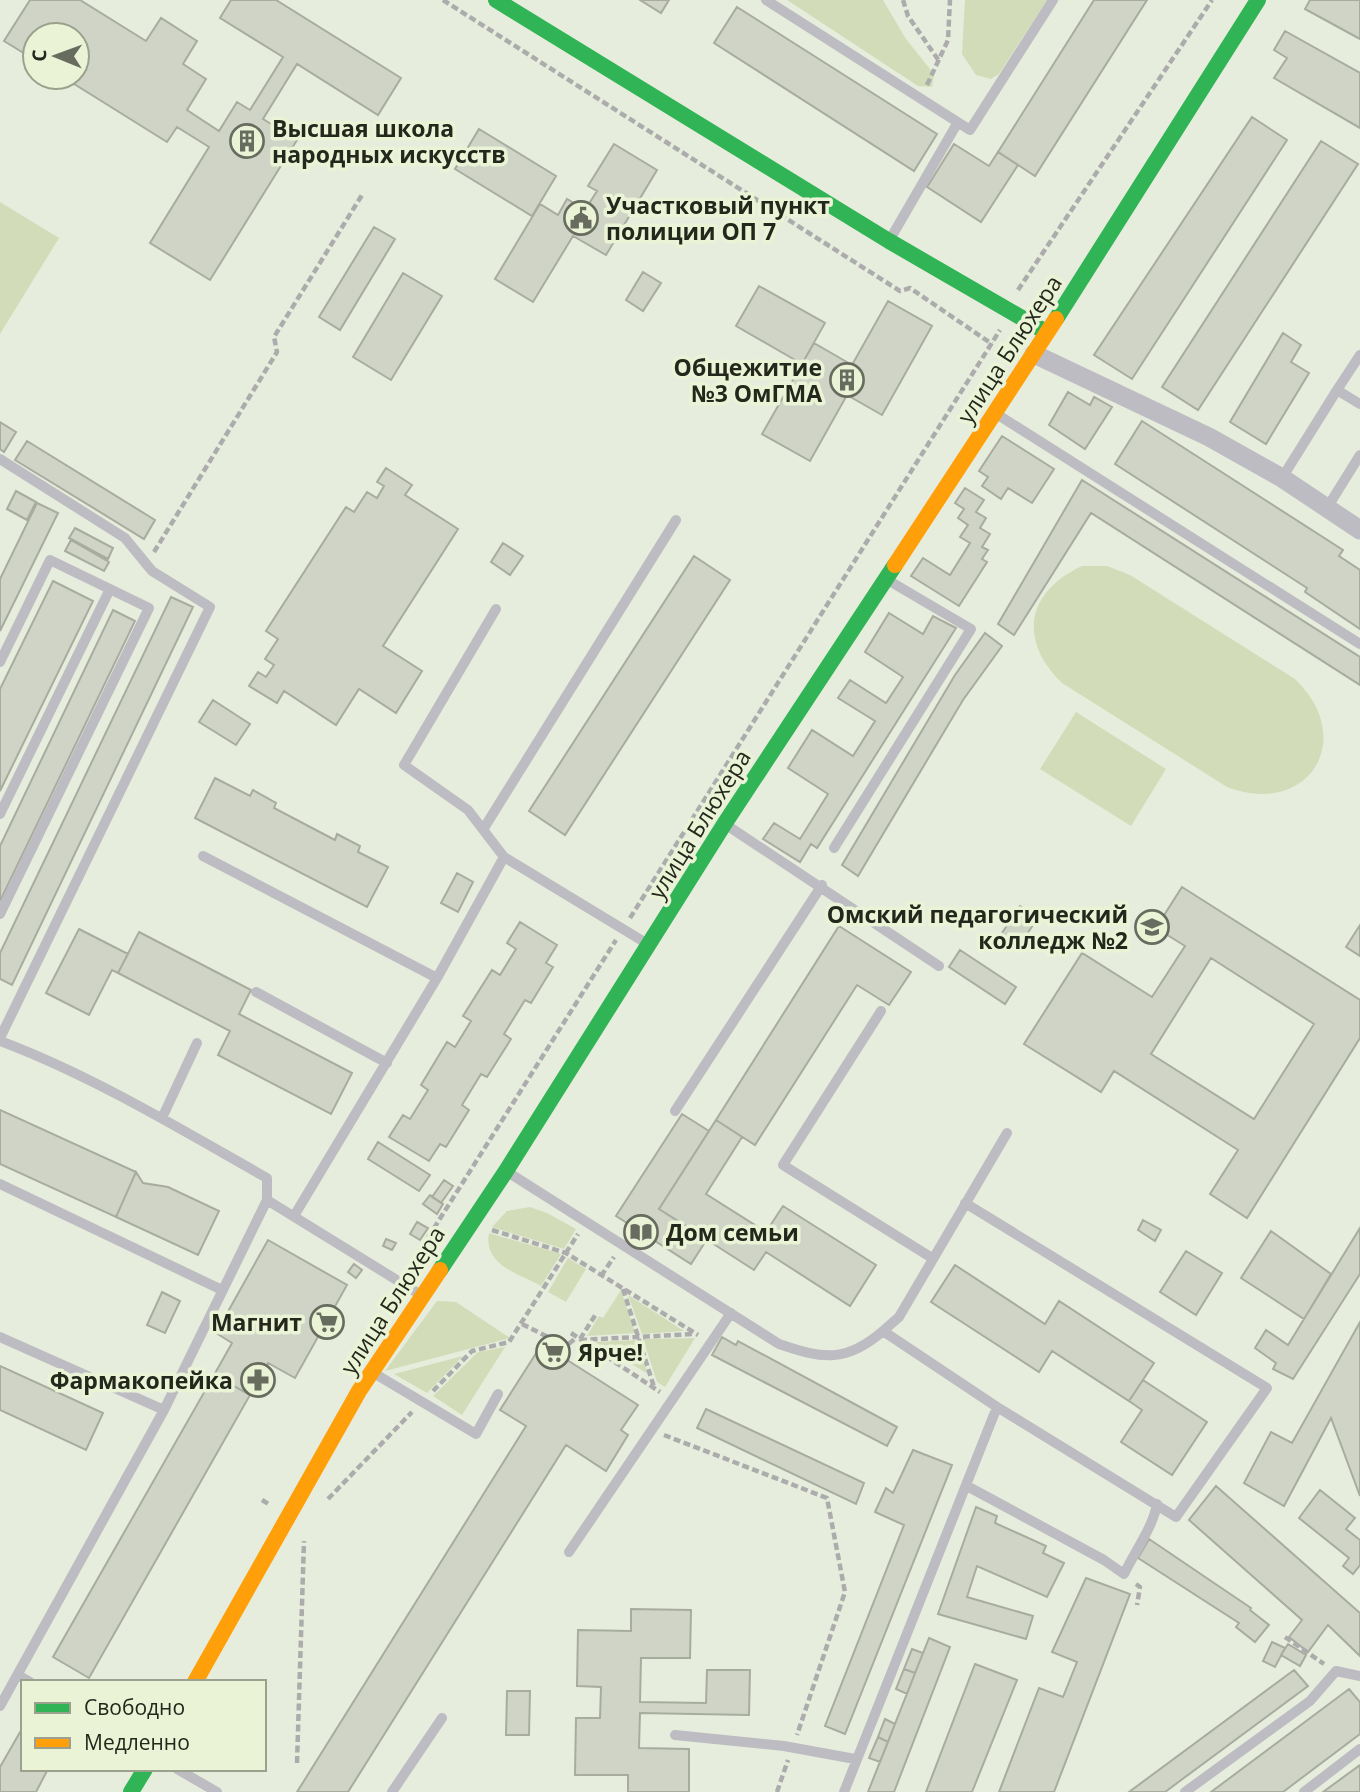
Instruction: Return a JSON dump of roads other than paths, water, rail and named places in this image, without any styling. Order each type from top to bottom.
[{"type":"street","points":[[496,0],[889,241],[1046,332]]},
{"type":"street","name":"улица Блюхера","points":[[196,1680],[372,1372],[506,1171],[725,823],[1034,354],[1258,0]]},
{"type":"street","points":[[1034,354],[1209,437],[1282,478],[1360,530]]},
{"type":"street","points":[[131,1792],[144,1771]]},
{"type":"lane","points":[[766,0],[971,130],[1053,0]]},
{"type":"lane","points":[[889,241],[958,122]]},
{"type":"lane","points":[[1282,478],[1360,355]]},
{"type":"lane","points":[[1337,390],[1360,404]]},
{"type":"lane","points":[[995,412],[1360,644]]},
{"type":"lane","points":[[1327,508],[1360,455]]},
{"type":"lane","points":[[0,459],[125,538],[152,571],[210,607],[0,1039],[162,1118],[267,1178],[267,1200],[164,1410],[0,1706]]},
{"type":"lane","points":[[484,828],[676,520]]},
{"type":"lane","points":[[0,662],[50,560],[149,608],[0,914]]},
{"type":"lane","points":[[834,848],[971,629],[885,579]]},
{"type":"lane","points":[[0,814],[110,589]]},
{"type":"lane","points":[[496,609],[404,765],[468,810],[504,857],[624,927],[649,945]]},
{"type":"lane","points":[[725,823],[822,885],[939,966]]},
{"type":"lane","points":[[203,856],[437,978]]},
{"type":"lane","points":[[294,1216],[437,978],[504,857]]},
{"type":"lane","points":[[675,1111],[822,885]]},
{"type":"lane","points":[[256,992],[387,1063]]},
{"type":"lane","points":[[881,1012],[783,1165],[932,1258]]},
{"type":"lane","points":[[162,1118],[197,1043]]},
{"type":"lane","points":[[506,1171],[779,1344],[809,1354],[838,1355],[862,1349],[899,1317],[1007,1133]]},
{"type":"lane","points":[[0,1184],[222,1290]]},
{"type":"lane","points":[[267,1200],[421,1295]]},
{"type":"lane","points":[[883,1331],[997,1407],[1175,1517],[1267,1388],[965,1203]]},
{"type":"lane","points":[[569,1552],[731,1313]]},
{"type":"lane","points":[[0,1337],[164,1410]]},
{"type":"lane","points":[[372,1372],[476,1434],[498,1394]]},
{"type":"lane","points":[[844,1792],[997,1407]]},
{"type":"lane","points":[[967,1486],[1104,1560],[1124,1574],[1144,1532],[1153,1524],[1157,1504]]},
{"type":"lane","points":[[1185,1792],[1310,1701],[1336,1671],[1360,1676]]},
{"type":"lane","points":[[18,1675],[27,1680]]},
{"type":"lane","points":[[392,1792],[442,1718]]},
{"type":"lane","points":[[676,1735],[793,1747],[855,1759]]},
{"type":"lane","points":[[1304,1792],[1360,1749]]},
{"type":"lane","points":[[180,1771],[216,1792]]},
{"type":"place","name":"Высшая школа народных искусств","points":[[247,141]]},
{"type":"place","name":"Участковый пункт полиции ОП 7","points":[[581,218]]},
{"type":"place","name":"Общежитие №3 ОмГМА","points":[[847,380]]},
{"type":"place","name":"Омский педагогический колледж №2","points":[[1152,927]]},
{"type":"place","name":"Дом семьи","points":[[641,1232]]},
{"type":"place","name":"Магнит","points":[[327,1322]]},
{"type":"place","name":"Ярче!","points":[[553,1352]]},
{"type":"place","name":"Фармакопейка","points":[[258,1380]]}]
